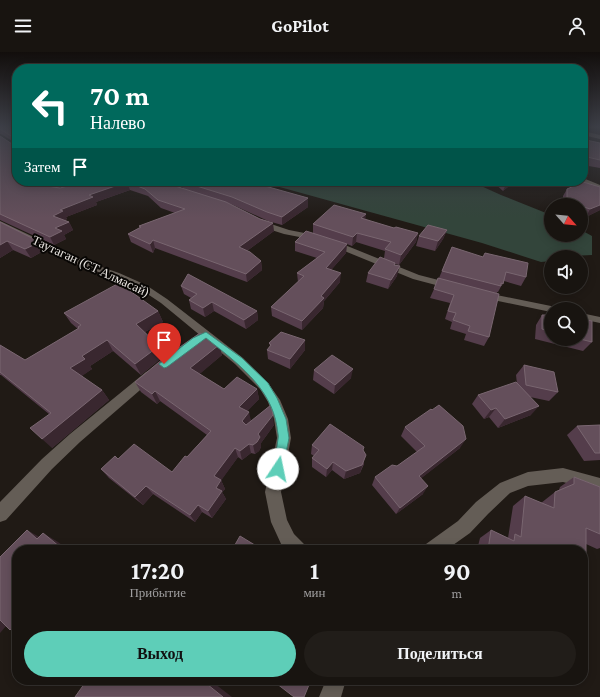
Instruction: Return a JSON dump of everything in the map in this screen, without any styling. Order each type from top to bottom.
[{"type":"street","points":[[588,182],[600,187]]},
{"type":"street","points":[[48,186],[47,191],[56,193],[77,189],[82,186]]},
{"type":"street","points":[[252,218],[262,224],[287,232],[322,239],[416,277],[459,288]]},
{"type":"street","name":"Таутаган (СТ Алмасай)","points":[[0,223],[80,263],[116,274],[143,287],[164,301],[201,337],[239,360],[264,386],[274,400],[281,419],[284,438],[273,492],[279,522],[288,540],[293,545]]},
{"type":"street","points":[[471,292],[508,302],[544,308]]},
{"type":"street","points":[[588,317],[600,320]]},
{"type":"street","points":[[0,514],[47,464],[158,369]]},
{"type":"street","points":[[439,545],[464,527],[482,508],[505,488],[528,479],[563,475],[600,485]]},
{"type":"street","points":[[330,697],[334,685]]},
{"type":"green space","points":[[276,186],[481,186],[544,212],[544,242],[588,242],[588,234],[592,236],[592,255],[588,255],[588,250],[544,250],[544,262],[482,243]]},
{"type":"building","points":[[0,157],[12,157],[12,186],[47,186],[60,188],[68,186],[115,186],[89,195],[93,197],[60,210],[63,211],[53,216],[69,222],[55,228],[62,231],[50,237],[0,214]]},
{"type":"building","points":[[588,157],[588,157],[600,157],[600,160]]},
{"type":"building","points":[[588,183],[600,187],[600,205],[590,209],[588,208],[588,198],[567,198],[567,189],[574,186],[588,186]]},
{"type":"building","points":[[137,186],[175,186],[226,202],[260,219],[273,223],[239,247],[250,252],[261,261],[246,274],[153,240],[150,244],[128,234],[141,227],[139,226],[185,209],[158,200],[145,189]]},
{"type":"building","points":[[197,186],[265,186],[308,198],[282,217],[232,197]]},
{"type":"building","points":[[334,205],[366,214],[361,218],[394,228],[396,227],[418,233],[401,255],[385,249],[391,242],[357,233],[353,237],[313,224]]},
{"type":"building","points":[[0,222],[40,242],[25,249],[7,241],[0,245]]},
{"type":"building","points":[[428,225],[447,230],[438,241],[419,236]]},
{"type":"building","points":[[306,231],[347,244],[326,268],[341,273],[321,296],[324,298],[302,321],[271,307],[304,276],[297,273],[325,252],[295,242]]},
{"type":"building","points":[[452,247],[483,257],[485,253],[528,263],[526,277],[506,272],[503,284],[501,283],[501,286],[442,271]]},
{"type":"building","points":[[380,257],[395,263],[394,265],[400,266],[391,280],[368,273]]},
{"type":"building","points":[[188,274],[257,311],[244,320],[212,302],[203,308],[189,300],[197,294],[181,286]]},
{"type":"building","points":[[438,278],[499,294],[489,337],[468,331],[470,326],[453,320],[456,313],[448,311],[454,295],[434,289]]},
{"type":"building","points":[[119,283],[158,311],[136,324],[159,346],[135,364],[107,340],[82,356],[85,359],[70,368],[102,390],[42,439],[30,428],[51,413],[0,372],[0,345],[25,360],[79,328],[78,327],[81,325],[64,313]]},
{"type":"building","points":[[542,315],[544,315],[544,330],[542,329]]},
{"type":"building","points":[[588,320],[592,321],[592,342],[588,341]]},
{"type":"building","points":[[281,332],[305,340],[290,359],[267,350],[271,345],[269,343]]},
{"type":"building","points":[[200,333],[219,345],[190,368],[224,389],[237,377],[257,389],[239,407],[249,412],[242,421],[246,425],[271,405],[273,415],[258,434],[260,437],[257,442],[253,445],[249,444],[240,451],[235,448],[214,476],[221,480],[216,488],[222,491],[208,511],[198,505],[190,515],[146,486],[135,497],[101,469],[115,456],[118,459],[134,444],[172,472],[185,456],[187,457],[211,431],[155,391],[152,394],[135,382],[164,358]]},
{"type":"building","points":[[332,355],[353,369],[335,385],[314,370]]},
{"type":"building","points":[[524,365],[554,372],[558,392],[526,385]]},
{"type":"building","points":[[516,382],[539,406],[505,419],[496,408],[491,410],[478,395]]},
{"type":"building","points":[[439,405],[463,426],[466,439],[419,476],[428,486],[400,508],[375,477],[392,465],[397,466],[425,446],[405,427]]},
{"type":"building","points":[[330,424],[364,447],[363,450],[366,455],[362,465],[346,471],[333,462],[327,469],[312,458],[319,450],[312,445]]},
{"type":"building","points":[[600,425],[600,453],[595,453],[577,426]]},
{"type":"building","points":[[574,477],[600,487],[600,534],[586,528],[586,545],[489,545],[491,530],[514,541],[515,534],[521,537],[525,496],[554,508],[555,492],[574,484]]},
{"type":"building","points":[[27,530],[37,539],[43,533],[58,545],[12,545]]},
{"type":"building","points":[[240,536],[255,545],[235,545]]},
{"type":"building","points":[[12,545],[12,628],[10,630],[0,620],[0,557]]},
{"type":"building","points":[[83,685],[208,685],[223,697],[75,697]]},
{"type":"building","points":[[278,685],[309,685],[304,697],[294,697]]},
{"type":"route","points":[[164,364],[196,340],[206,335],[239,360],[264,386],[274,400],[281,419],[284,438],[278,469]]}]
